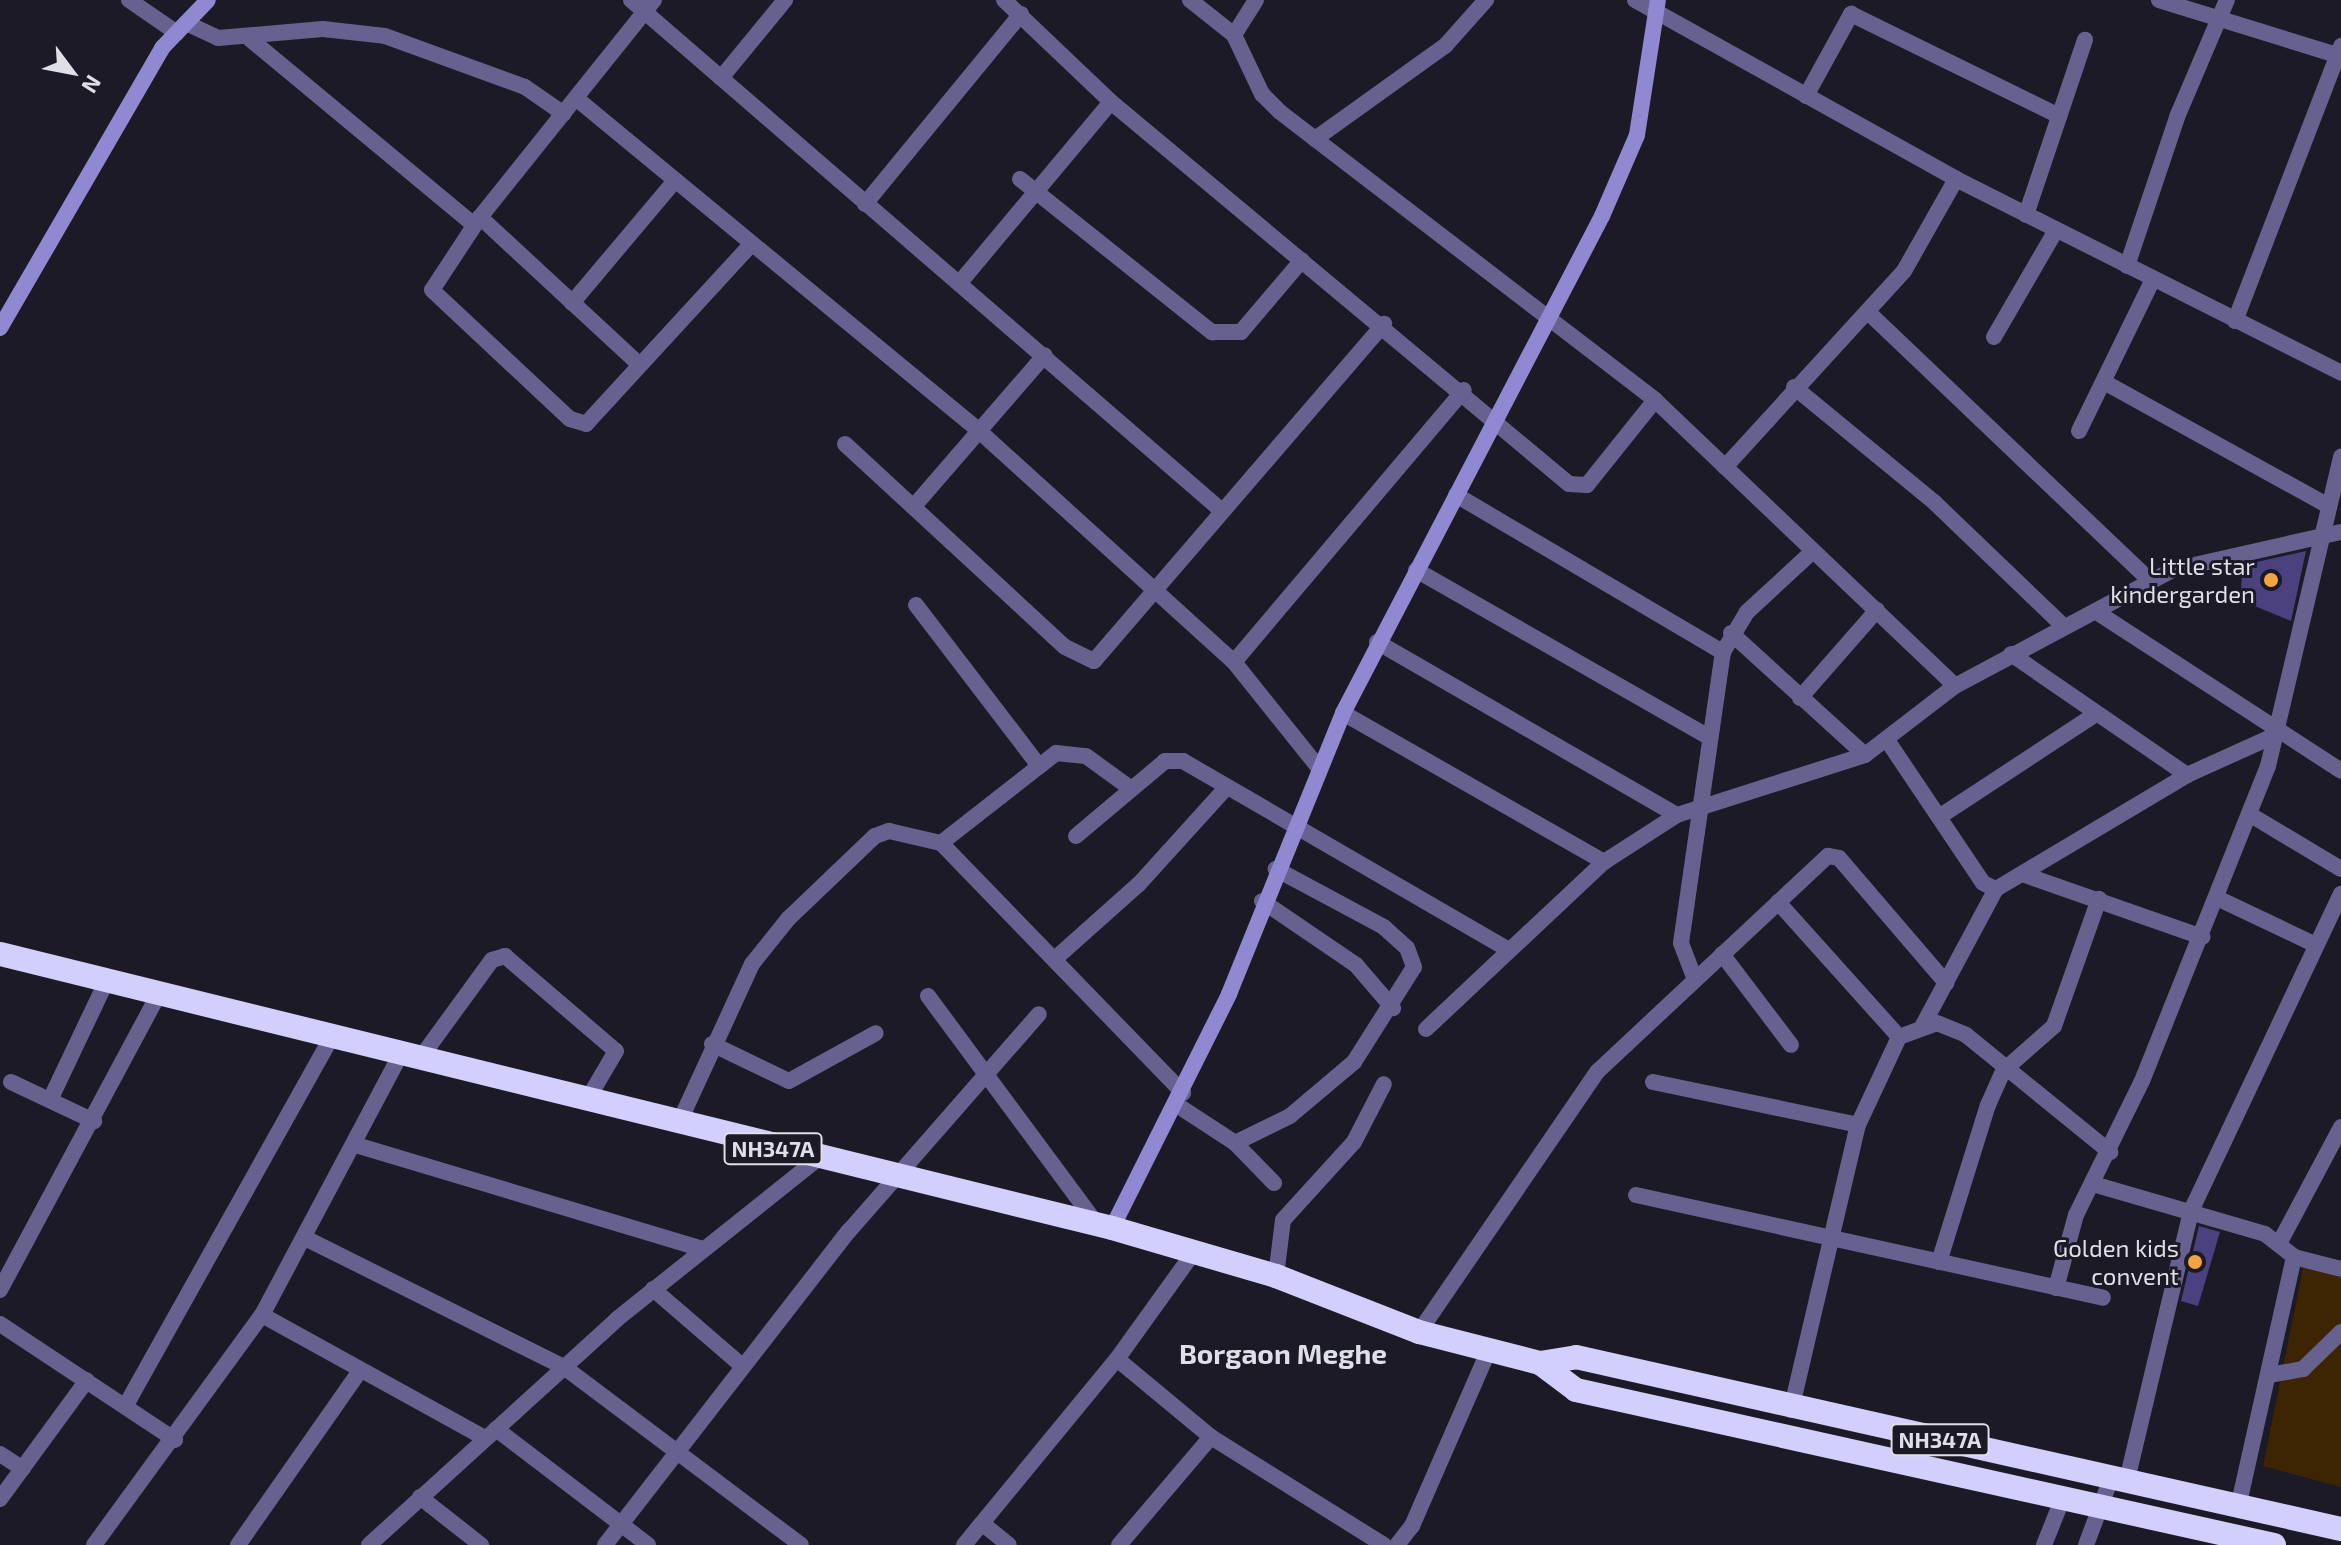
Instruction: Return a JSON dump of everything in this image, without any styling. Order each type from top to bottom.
[{"type":"highway","name":"NH347A","points":[[0,954],[816,1160],[1104,1226],[1276,1276],[1419,1332],[1540,1363],[1576,1390],[2064,1495],[2274,1545]]},
{"type":"highway","name":"NH347A","points":[[1540,1363],[1576,1357],[1791,1410],[2239,1503],[2341,1529]]},
{"type":"street","points":[[129,0],[181,28],[218,38],[250,39],[323,29],[385,36],[525,87],[564,114]]},
{"type":"street","points":[[0,328],[181,28],[208,0]]},
{"type":"street","points":[[631,0],[649,5],[721,78],[865,204],[962,280],[1222,511]]},
{"type":"street","points":[[721,78],[785,0]]},
{"type":"street","points":[[1004,0],[1111,102],[1582,487],[1655,400]]},
{"type":"street","points":[[1190,0],[1234,35],[1262,94],[1315,139],[1552,315],[1655,400],[1955,686]]},
{"type":"street","points":[[1234,35],[1256,0]]},
{"type":"street","points":[[1315,139],[1445,46],[1486,0]]},
{"type":"street","points":[[1635,0],[1658,7],[1806,96],[1956,179],[2341,373]]},
{"type":"street","points":[[2159,0],[2339,50],[2235,321]]},
{"type":"street","points":[[2127,266],[2227,0]]},
{"type":"street","points":[[649,5],[477,221],[432,290],[570,419],[595,420],[640,365],[749,247]]},
{"type":"street","points":[[928,996],[1104,1226],[1180,1099],[1293,825],[1343,713],[1377,642],[1552,315],[1637,135],[1658,7]]},
{"type":"street","points":[[865,204],[1021,14]]},
{"type":"street","points":[[1806,96],[1851,14],[2059,116]]},
{"type":"street","points":[[250,39],[477,221],[640,365]]},
{"type":"street","points":[[2026,215],[2085,40]]},
{"type":"street","points":[[577,99],[749,247],[977,429],[1234,662],[1318,767]]},
{"type":"street","points":[[962,280],[1040,194],[1111,102]]},
{"type":"street","points":[[1020,179],[1195,322],[1227,337],[1241,332],[1302,260]]},
{"type":"street","points":[[1725,467],[1794,387],[1869,313],[1904,271],[1956,179]]},
{"type":"street","points":[[572,303],[673,183]]},
{"type":"street","points":[[1994,337],[2056,230]]},
{"type":"street","points":[[2079,431],[2153,279]]},
{"type":"street","points":[[1869,313],[2149,580]]},
{"type":"street","points":[[845,444],[1085,660],[1101,658],[1222,511],[1384,324]]},
{"type":"street","points":[[915,505],[977,429],[1045,355]]},
{"type":"street","points":[[2104,382],[2327,505]]},
{"type":"street","points":[[1794,387],[1935,503],[2061,624]]},
{"type":"street","points":[[1234,662],[1464,390]]},
{"type":"street","points":[[2056,1288],[2093,1184],[2110,1152],[2202,937],[2279,730],[2320,533],[2341,456]]},
{"type":"street","points":[[1456,495],[1723,652]]},
{"type":"street","points":[[1426,1029],[1505,948],[1604,862],[1677,815],[1865,755],[1955,686],[2061,624],[2095,611],[2149,580],[2211,556],[2320,533],[2341,532]]},
{"type":"street","points":[[1694,977],[1681,943],[1704,807],[1709,737],[1723,652],[1731,633],[1813,551]]},
{"type":"street","points":[[1416,570],[1709,737]]},
{"type":"street","points":[[916,605],[1039,766]]},
{"type":"street","points":[[1800,698],[1877,610]]},
{"type":"street","points":[[2095,611],[2341,771]]},
{"type":"street","points":[[1731,633],[1865,755]]},
{"type":"street","points":[[1377,642],[1677,815]]},
{"type":"street","points":[[2011,654],[2093,716],[2187,775]]},
{"type":"street","points":[[1343,713],[1604,862]]},
{"type":"street","points":[[1939,817],[2093,716]]},
{"type":"street","points":[[1791,1410],[1828,1236],[1858,1125],[1899,1037],[1923,1025],[1996,889],[2025,875],[2187,775],[2279,730]]},
{"type":"street","points":[[1887,740],[1983,883],[1996,889]]},
{"type":"street","points":[[941,843],[1056,753],[1086,756],[1130,788]]},
{"type":"street","points":[[1076,836],[1130,788],[1173,759],[1505,948]]},
{"type":"street","points":[[1057,957],[1139,884],[1226,788]]},
{"type":"street","points":[[2249,814],[2341,869]]},
{"type":"street","points":[[678,1125],[712,1044],[770,939],[875,836],[889,831],[941,843],[1057,957],[1180,1099],[1235,1143],[1274,1183]]},
{"type":"street","points":[[1419,1332],[1598,1071],[1694,977],[1834,855],[1946,983]]},
{"type":"street","points":[[1235,1143],[1308,1104],[1354,1062],[1393,1008],[1414,967],[1407,948],[1355,908],[1276,869]]},
{"type":"street","points":[[2025,875],[2202,937]]},
{"type":"street","points":[[2086,1545],[2102,1504],[2119,1478],[2191,1211],[2341,894]]},
{"type":"street","points":[[2217,898],[2316,945]]},
{"type":"street","points":[[1939,1262],[2003,1071],[2054,1026],[2099,899]]},
{"type":"street","points":[[1262,901],[1356,965],[1393,1008]]},
{"type":"street","points":[[1778,902],[1899,1037]]},
{"type":"street","points":[[1722,954],[1791,1045]]},
{"type":"street","points":[[94,1545],[175,1440],[262,1315],[356,1145],[410,1057],[492,960],[505,956],[616,1051],[586,1102]]},
{"type":"street","points":[[50,1100],[107,980]]},
{"type":"street","points":[[0,1290],[94,1121],[160,992]]},
{"type":"street","points":[[605,1545],[741,1365],[893,1177],[1039,1014]]},
{"type":"street","points":[[1923,1025],[1966,1035],[2003,1071],[2110,1152]]},
{"type":"street","points":[[712,1044],[789,1081],[876,1033]]},
{"type":"street","points":[[126,1405],[331,1038]]},
{"type":"street","points":[[11,1082],[94,1121]]},
{"type":"street","points":[[1653,1082],[1858,1125]]},
{"type":"street","points":[[1276,1276],[1283,1220],[1354,1142],[1384,1084]]},
{"type":"street","points":[[2281,1240],[2341,1127]]},
{"type":"street","points":[[356,1145],[702,1249]]},
{"type":"street","points":[[369,1545],[653,1289],[816,1160]]},
{"type":"street","points":[[2093,1184],[2281,1240],[2294,1257],[2341,1269]]},
{"type":"street","points":[[1636,1195],[2103,1298]]},
{"type":"street","points":[[305,1238],[564,1367],[801,1545]]},
{"type":"street","points":[[964,1545],[1117,1359],[1194,1252]]},
{"type":"street","points":[[2239,1503],[2294,1257]]},
{"type":"street","points":[[653,1289],[741,1365]]},
{"type":"street","points":[[262,1315],[360,1371],[491,1433],[648,1545]]},
{"type":"street","points":[[0,1324],[175,1440]]},
{"type":"street","points":[[2269,1375],[2303,1369],[2341,1332]]},
{"type":"street","points":[[1397,1545],[1412,1526],[1489,1350]]},
{"type":"street","points":[[1117,1359],[1211,1437],[1384,1545]]},
{"type":"street","points":[[238,1545],[360,1371]]},
{"type":"street","points":[[0,1499],[87,1380]]},
{"type":"street","points":[[1119,1545],[1211,1437]]},
{"type":"street","points":[[0,1454],[23,1469]]},
{"type":"street","points":[[2044,1545],[2064,1495]]},
{"type":"street","points":[[420,1497],[481,1545]]},
{"type":"street","points":[[983,1524],[1009,1545]]},
{"type":"street","points":[[1412,1526],[1416,1545]]},
{"type":"shaded area","points":[[2303,1268],[2341,1274],[2341,1487],[2263,1466]]},
{"type":"building","name":"Little star kindergarden","points":[[2306,551],[2291,621],[2240,600],[2243,565]]},
{"type":"building","points":[[2199,1226],[2220,1232],[2198,1306],[2181,1301]]},
{"type":"place","name":"Little star kindergarden","points":[[2271,580]]},
{"type":"place","name":"Golden kids convent","points":[[2195,1262]]},
{"type":"district","name":"Borgaon Meghe","points":[[1283,1353]]}]
